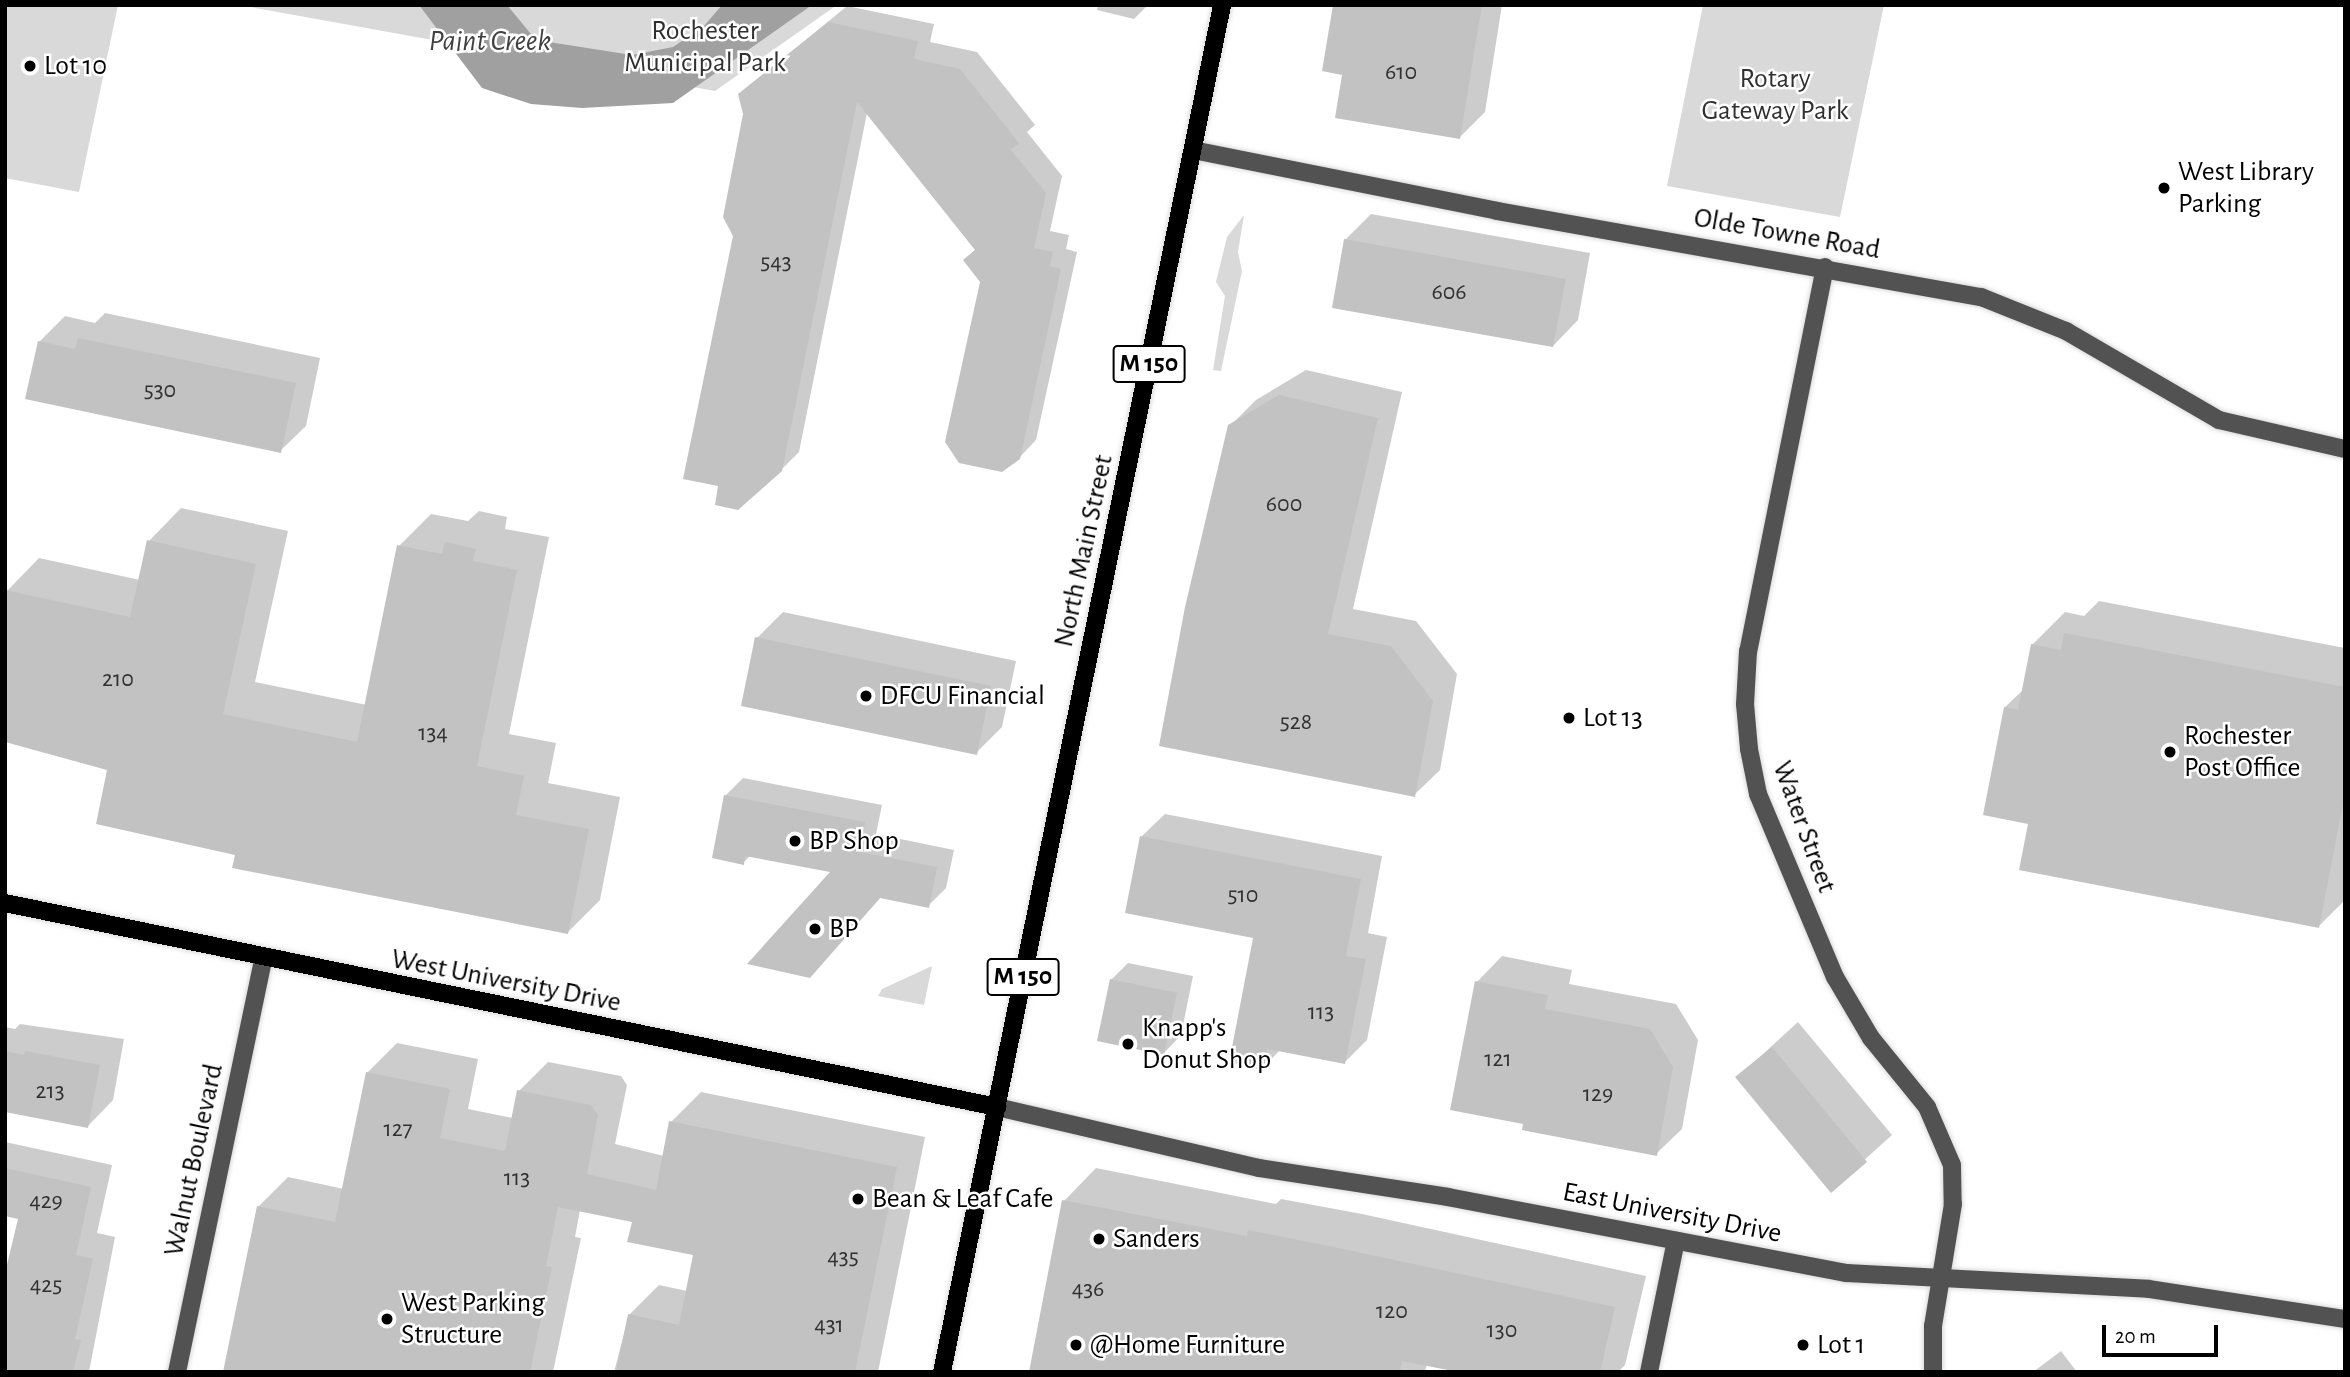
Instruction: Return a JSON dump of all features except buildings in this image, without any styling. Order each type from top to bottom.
[{"type":"main road","name":"North Main Street","points":[[997,1107],[1222,5]]},
{"type":"main road","name":"West University Drive","points":[[5,903],[997,1107]]},
{"type":"main road","name":"M 150","points":[[942,1372],[997,1107]]},
{"type":"street","name":"Olde Towne Road","points":[[1193,150],[1497,211],[1948,290],[2026,313],[2219,420],[2345,449]]},
{"type":"street","name":"Water Street","points":[[1825,267],[1748,652],[1745,704],[1749,749],[1758,794],[1835,977],[1871,1038],[1927,1107],[1952,1165],[1953,1205],[1933,1326],[1933,1372]]},
{"type":"street","name":"Walnut Boulevard","points":[[177,1372],[263,958]]},
{"type":"street","name":"East University Drive","points":[[997,1107],[1259,1168],[1361,1181],[1846,1273],[2215,1296],[2345,1319]]},
{"type":"street","points":[[1649,1372],[1676,1241]]},
{"type":"green space","points":[[5,5],[118,5],[79,192],[5,178]]},
{"type":"green space","name":"Rochester Municipal Park","points":[[239,5],[837,5],[715,91]]},
{"type":"green space","name":"Rotary Gateway Park","points":[[1703,5],[1884,5],[1840,217],[1667,186]]},
{"type":"green space","points":[[1244,215],[1238,252],[1242,271],[1221,371],[1213,370],[1225,296],[1216,282],[1227,237]]},
{"type":"green space","points":[[932,966],[924,1005],[878,996],[882,989]]},
{"type":"water","name":"Paint Creek","points":[[419,5],[507,5],[536,40],[632,55],[673,47],[704,26],[722,5],[812,5],[673,103],[582,108],[531,104],[482,88]]},
{"type":"place","name":"Lot 10","points":[[30,66]]},
{"type":"place","name":"West Library Parking","points":[[2164,188]]},
{"type":"place","name":"DFCU Financial","points":[[866,696]]},
{"type":"place","name":"Lot 13","points":[[1569,718]]},
{"type":"place","name":"Rochester Post Office","points":[[2170,752]]},
{"type":"place","name":"BP Shop","points":[[795,841]]},
{"type":"place","name":"BP","points":[[815,929]]},
{"type":"place","name":"Knapp's Donut Shop","points":[[1128,1044]]},
{"type":"place","name":"Bean & Leaf Cafe","points":[[858,1199]]},
{"type":"place","name":"Sanders","points":[[1099,1239]]},
{"type":"place","name":"West Parking Structure","points":[[387,1319]]},
{"type":"place","name":"@Home Furniture","points":[[1076,1345]]},
{"type":"place","name":"Lot 1","points":[[1803,1345]]}]
